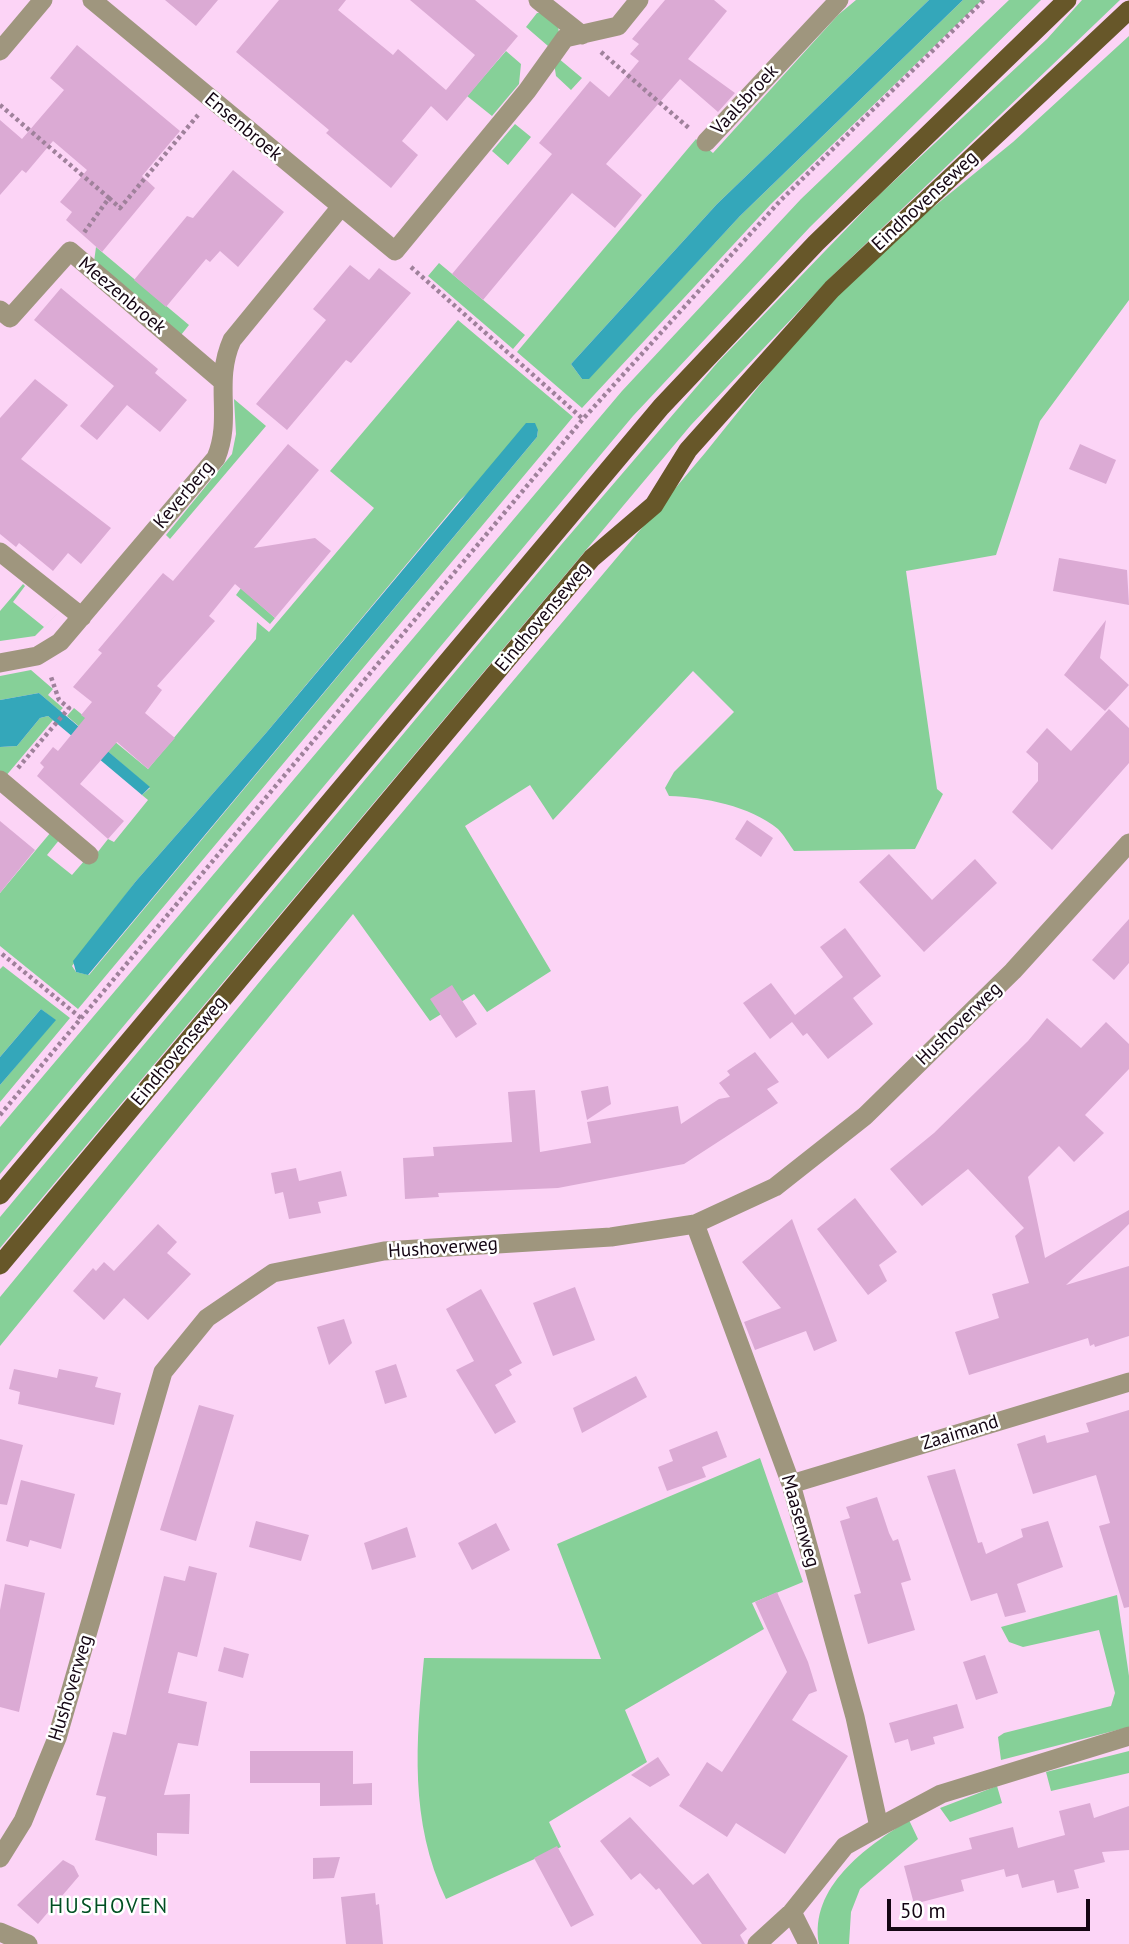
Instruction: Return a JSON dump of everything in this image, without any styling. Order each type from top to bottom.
[{"type":"main road","points":[[0,1195],[661,407],[816,243],[1067,0]]},
{"type":"main road","name":"Eindhovenseweg","points":[[0,1265],[592,558],[654,505],[688,450],[760,368],[832,289],[1129,10]]},
{"type":"street","points":[[0,51],[43,0]]},
{"type":"street","name":"Ensenbroek","points":[[92,0],[340,208],[396,251]]},
{"type":"street","points":[[538,0],[582,35]]},
{"type":"street","points":[[396,251],[527,91],[565,38],[618,26],[639,0]]},
{"type":"street","name":"Vaalsbroek","points":[[706,142],[839,0]]},
{"type":"street","name":"Keverberg","points":[[0,663],[37,656],[60,642],[216,457],[223,441],[221,380],[224,360],[232,340],[340,208]]},
{"type":"street","name":"Meezenbroek","points":[[0,310],[10,318],[70,251],[221,380]]},
{"type":"street","points":[[0,552],[82,617]]},
{"type":"street","points":[[2,782],[89,855]]},
{"type":"street","name":"Hushoverweg","points":[[0,1858],[23,1821],[57,1738],[163,1372],[207,1318],[273,1273],[384,1251],[611,1237],[695,1224],[775,1187],[865,1116],[1013,971],[1129,843]]},
{"type":"street","name":"Maasenweg","points":[[695,1224],[791,1484],[855,1717],[879,1827]]},
{"type":"street","name":"Zaaimand","points":[[791,1484],[1129,1382]]},
{"type":"street","points":[[757,1944],[792,1912],[845,1846],[941,1794],[1129,1735]]},
{"type":"street","points":[[792,1912],[808,1944]]},
{"type":"street","points":[[0,1932],[28,1944]]},
{"type":"path","points":[[0,1115],[583,419],[780,201],[984,0]]},
{"type":"path","name":"Vaalsbroek","points":[[582,35],[706,142]]},
{"type":"path","points":[[0,105],[120,208],[211,100]]},
{"type":"path","points":[[70,251],[110,198]]},
{"type":"path","points":[[396,251],[424,281],[583,419]]},
{"type":"path","points":[[2,782],[69,708],[59,700],[53,679],[37,656]]},
{"type":"path","points":[[1,955],[81,1018]]},
{"type":"green space","points":[[856,0],[929,0],[717,204],[571,364],[582,379],[589,378],[740,216],[963,0],[982,0],[771,204],[582,408],[517,352],[696,139],[713,153],[838,15]]},
{"type":"green space","points":[[1009,0],[1041,0],[810,227],[633,416],[0,1174],[0,1127],[622,391],[801,199]]},
{"type":"green space","points":[[1082,0],[1120,0],[832,276],[691,425],[0,1248],[0,1217],[561,545],[718,362],[879,195],[1047,39]]},
{"type":"green space","points":[[537,13],[543,13],[558,26],[559,33],[548,46],[526,27]]},
{"type":"green space","points":[[1129,36],[1129,300],[1040,421],[996,555],[906,571],[937,789],[943,794],[915,849],[794,851],[778,829],[754,814],[726,804],[669,796],[665,788],[674,772],[734,712],[693,671],[553,820],[530,785],[465,826],[551,971],[487,1012],[474,994],[430,1021],[353,914],[0,1346],[0,1297],[266,974],[705,453],[816,315],[893,240],[1013,142]]},
{"type":"green space","points":[[506,51],[521,64],[519,84],[492,116],[467,96]]},
{"type":"green space","points":[[558,58],[582,78],[571,90],[556,76],[554,63]]},
{"type":"green space","points":[[515,124],[531,137],[508,165],[492,151]]},
{"type":"green space","points":[[96,247],[189,325],[181,335],[94,262]]},
{"type":"green space","points":[[439,263],[525,335],[513,349],[428,276]]},
{"type":"green space","points":[[458,320],[573,417],[78,1009],[0,946],[0,893],[51,832],[60,839],[47,855],[72,875],[85,860],[90,862],[108,839],[114,842],[148,800],[142,795],[150,788],[67,716],[74,708],[148,769],[256,639],[257,622],[269,632],[374,508],[330,471]],"holes":[[[538,430],[537,437],[89,975],[76,972],[72,966],[136,881],[266,733],[460,500]]]},
{"type":"green space","points":[[234,399],[266,426],[170,539],[166,535],[232,454],[236,434]]},
{"type":"green space","points":[[23,584],[25,586],[13,602],[44,627],[35,636],[0,641],[0,611]]},
{"type":"green space","points":[[241,588],[275,618],[270,624],[236,595]]},
{"type":"green space","points":[[31,670],[53,689],[48,695],[63,708],[60,711],[39,693],[0,700],[0,676]]},
{"type":"green space","points":[[48,716],[53,720],[5,777],[0,772],[0,747],[17,746],[40,718]]},
{"type":"green space","points":[[3,966],[70,1018],[0,1102],[0,1085],[55,1020],[41,1009],[0,1057],[0,969]]},
{"type":"green space","points":[[760,1458],[803,1582],[752,1603],[764,1629],[625,1710],[647,1762],[549,1822],[561,1847],[446,1899],[426,1840],[418,1781],[424,1658],[601,1659],[557,1544]]},
{"type":"green space","points":[[1117,1595],[1129,1676],[1129,1727],[1001,1760],[998,1737],[1004,1733],[1111,1706],[1115,1693],[1099,1630],[1023,1647],[1009,1642],[1001,1627]]},
{"type":"green space","points":[[1129,1751],[1129,1773],[1051,1791],[1046,1772]]},
{"type":"green space","points":[[997,1786],[1002,1803],[950,1822],[940,1808]]},
{"type":"green space","points":[[909,1820],[918,1839],[860,1889],[851,1912],[849,1944],[819,1944],[818,1923],[823,1904],[832,1887],[859,1856]]},
{"type":"water","points":[[929,0],[963,0],[740,216],[589,379],[582,379],[571,364],[717,204]]},
{"type":"water","points":[[526,423],[535,423],[537,437],[88,975],[76,972],[73,961],[136,881],[266,733]]},
{"type":"water","points":[[39,693],[150,787],[142,795],[48,716],[40,718],[17,746],[0,747],[0,700]]},
{"type":"water","points":[[41,1009],[56,1020],[0,1085],[0,1057]]},
{"type":"building","points":[[165,0],[218,0],[196,26]]},
{"type":"building","points":[[279,0],[346,0],[338,10],[393,55],[398,49],[446,90],[475,55],[410,0],[475,0],[518,36],[447,121],[431,106],[402,141],[418,155],[391,188],[326,133],[329,130],[236,52]]},
{"type":"building","points":[[665,0],[714,0],[727,11],[688,59],[735,93],[718,112],[680,79],[606,164],[642,195],[615,228],[572,193],[483,300],[452,274],[552,154],[539,143],[590,81],[609,97],[639,61],[630,54],[639,44],[632,39]]},
{"type":"building","points":[[77,45],[180,131],[142,176],[155,188],[102,252],[66,220],[72,212],[60,202],[87,170],[53,141],[26,173],[22,170],[0,195],[0,120],[22,139],[64,90],[50,78]]},
{"type":"building","points":[[233,170],[284,212],[238,267],[220,251],[210,262],[206,259],[166,307],[134,280],[187,216],[193,218]]},
{"type":"building","points":[[350,265],[369,280],[379,268],[411,293],[351,363],[346,360],[287,430],[256,404],[326,320],[313,309]]},
{"type":"building","points":[[61,288],[158,369],[155,373],[187,400],[160,432],[127,405],[97,440],[80,426],[114,386],[34,320]]},
{"type":"building","points":[[35,379],[68,405],[21,459],[111,528],[81,564],[68,553],[53,571],[19,543],[16,547],[0,534],[0,418]]},
{"type":"building","points":[[288,444],[319,470],[254,548],[315,538],[331,551],[275,618],[235,584],[209,616],[215,621],[157,686],[162,690],[145,713],[175,738],[148,769],[117,742],[80,784],[124,821],[108,839],[37,776],[44,767],[40,763],[53,747],[58,751],[85,718],[81,715],[92,702],[73,687],[102,653],[98,650],[163,573],[173,581]]},
{"type":"building","points":[[1080,444],[1116,460],[1106,484],[1069,469]]},
{"type":"building","points":[[1059,558],[1127,570],[1129,605],[1053,591]]},
{"type":"building","points":[[1106,620],[1100,658],[1129,685],[1105,711],[1064,675]]},
{"type":"building","points":[[1109,709],[1129,728],[1129,763],[1052,850],[1012,812],[1038,781],[1038,763],[1026,752],[1047,728],[1071,751]]},
{"type":"building","points":[[747,820],[773,838],[761,857],[735,839]]},
{"type":"building","points":[[0,821],[35,850],[0,893]]},
{"type":"building","points":[[889,854],[932,900],[975,859],[997,883],[924,952],[859,882]]},
{"type":"building","points":[[1129,919],[1129,963],[1114,980],[1092,960]]},
{"type":"building","points":[[845,928],[881,976],[853,998],[873,1024],[828,1059],[807,1033],[803,1036],[792,1022],[770,1039],[743,1003],[771,983],[795,1015],[843,977],[820,947]]},
{"type":"building","points":[[452,985],[477,1024],[456,1038],[430,999]]},
{"type":"building","points":[[1047,1018],[1081,1048],[1106,1022],[1129,1044],[1129,1069],[1085,1115],[1104,1133],[1074,1162],[1059,1146],[1028,1177],[1045,1258],[1129,1210],[1129,1224],[1066,1285],[1129,1266],[1129,1336],[1095,1347],[1094,1344],[1090,1346],[1088,1338],[969,1375],[955,1332],[999,1318],[992,1294],[1029,1283],[1015,1236],[1024,1228],[968,1169],[922,1206],[890,1169],[934,1133],[1028,1041]]},
{"type":"building","points":[[755,1052],[779,1082],[767,1089],[778,1103],[684,1164],[558,1188],[438,1193],[439,1197],[405,1199],[403,1158],[434,1156],[433,1147],[512,1142],[508,1092],[535,1090],[540,1152],[591,1143],[587,1122],[678,1106],[681,1124],[719,1099],[730,1097],[719,1083],[730,1075],[727,1071]]},
{"type":"building","points":[[608,1086],[611,1104],[587,1120],[581,1091]]},
{"type":"building","points":[[296,1168],[299,1181],[341,1171],[347,1196],[318,1202],[321,1213],[289,1219],[283,1192],[275,1194],[271,1173]]},
{"type":"building","points":[[855,1198],[897,1252],[879,1265],[887,1281],[868,1295],[817,1229]]},
{"type":"building","points":[[792,1219],[837,1341],[814,1351],[806,1331],[755,1350],[744,1322],[781,1308],[742,1262]]},
{"type":"building","points":[[158,1224],[177,1242],[167,1253],[191,1274],[148,1320],[124,1298],[104,1320],[73,1291],[93,1268],[96,1271],[104,1262],[114,1271]]},
{"type":"building","points":[[575,1287],[595,1340],[553,1356],[533,1303]]},
{"type":"building","points":[[481,1289],[522,1363],[509,1370],[512,1375],[495,1385],[516,1422],[495,1434],[456,1370],[474,1361],[446,1309]]},
{"type":"building","points":[[344,1319],[352,1343],[329,1365],[317,1327]]},
{"type":"building","points":[[396,1364],[407,1397],[385,1404],[375,1371]]},
{"type":"building","points":[[14,1369],[57,1378],[59,1369],[98,1377],[95,1387],[121,1393],[114,1425],[18,1404],[20,1392],[9,1389]]},
{"type":"building","points":[[636,1376],[647,1397],[582,1433],[573,1408]]},
{"type":"building","points":[[199,1405],[234,1415],[196,1541],[160,1530]]},
{"type":"building","points":[[1129,1410],[1129,1607],[1124,1608],[1099,1526],[1110,1523],[1096,1475],[1033,1494],[1017,1444],[1045,1435],[1047,1443],[1089,1432],[1086,1423]]},
{"type":"building","points":[[717,1431],[727,1457],[702,1467],[706,1477],[667,1491],[658,1467],[673,1461],[669,1450]]},
{"type":"building","points":[[0,1439],[23,1445],[7,1505],[0,1504]]},
{"type":"building","points":[[955,1469],[978,1543],[982,1542],[986,1554],[1023,1537],[1021,1529],[1048,1521],[1063,1567],[1017,1584],[1026,1612],[1005,1617],[997,1593],[971,1601],[927,1476]]},
{"type":"building","points":[[21,1480],[75,1494],[61,1549],[30,1540],[28,1547],[6,1541]]},
{"type":"building","points":[[877,1497],[893,1541],[898,1539],[911,1580],[901,1583],[915,1630],[868,1644],[854,1595],[861,1593],[840,1521],[850,1518],[846,1507]]},
{"type":"building","points":[[256,1521],[309,1535],[301,1561],[249,1547]]},
{"type":"building","points":[[496,1523],[510,1550],[472,1570],[458,1543]]},
{"type":"building","points":[[407,1527],[416,1557],[372,1570],[364,1543]]},
{"type":"building","points":[[189,1566],[217,1573],[197,1657],[178,1652],[168,1693],[207,1702],[198,1746],[178,1743],[164,1795],[190,1794],[189,1834],[157,1833],[157,1856],[95,1840],[106,1797],[96,1795],[113,1732],[126,1735],[164,1576],[185,1581]]},
{"type":"building","points":[[5,1584],[45,1593],[19,1712],[0,1707],[0,1610]]},
{"type":"building","points":[[777,1592],[808,1662],[817,1691],[809,1694],[792,1720],[848,1756],[785,1854],[736,1823],[727,1837],[679,1806],[707,1762],[722,1772],[787,1672],[755,1602]]},
{"type":"building","points":[[224,1647],[249,1654],[243,1678],[218,1671]]},
{"type":"building","points":[[985,1655],[998,1693],[976,1700],[963,1662]]},
{"type":"building","points":[[957,1704],[964,1728],[933,1737],[935,1744],[911,1751],[908,1739],[895,1743],[889,1723]]},
{"type":"building","points":[[250,1751],[353,1751],[353,1784],[372,1783],[372,1805],[320,1806],[320,1783],[250,1783]]},
{"type":"building","points":[[658,1757],[670,1775],[650,1787],[631,1775]]},
{"type":"building","points":[[1090,1803],[1094,1818],[1129,1806],[1129,1850],[1102,1852],[1105,1862],[1074,1870],[1079,1888],[1057,1893],[1054,1880],[1022,1888],[1018,1874],[1006,1877],[1004,1869],[961,1880],[964,1891],[914,1904],[904,1866],[972,1849],[969,1838],[1013,1827],[1018,1848],[1065,1835],[1059,1811]]},
{"type":"building","points":[[630,1817],[693,1885],[708,1873],[747,1929],[740,1935],[745,1944],[702,1944],[659,1888],[656,1890],[640,1873],[631,1880],[600,1841]]},
{"type":"building","points":[[557,1846],[594,1915],[571,1927],[534,1858]]},
{"type":"building","points":[[340,1857],[334,1878],[313,1879],[313,1858]]},
{"type":"building","points":[[63,1860],[74,1866],[79,1876],[38,1924],[17,1905]]},
{"type":"building","points":[[375,1893],[376,1905],[379,1904],[383,1944],[346,1944],[341,1897]]},
{"type":"district","name":"HUSHOVEN","points":[[109,1907]]}]
